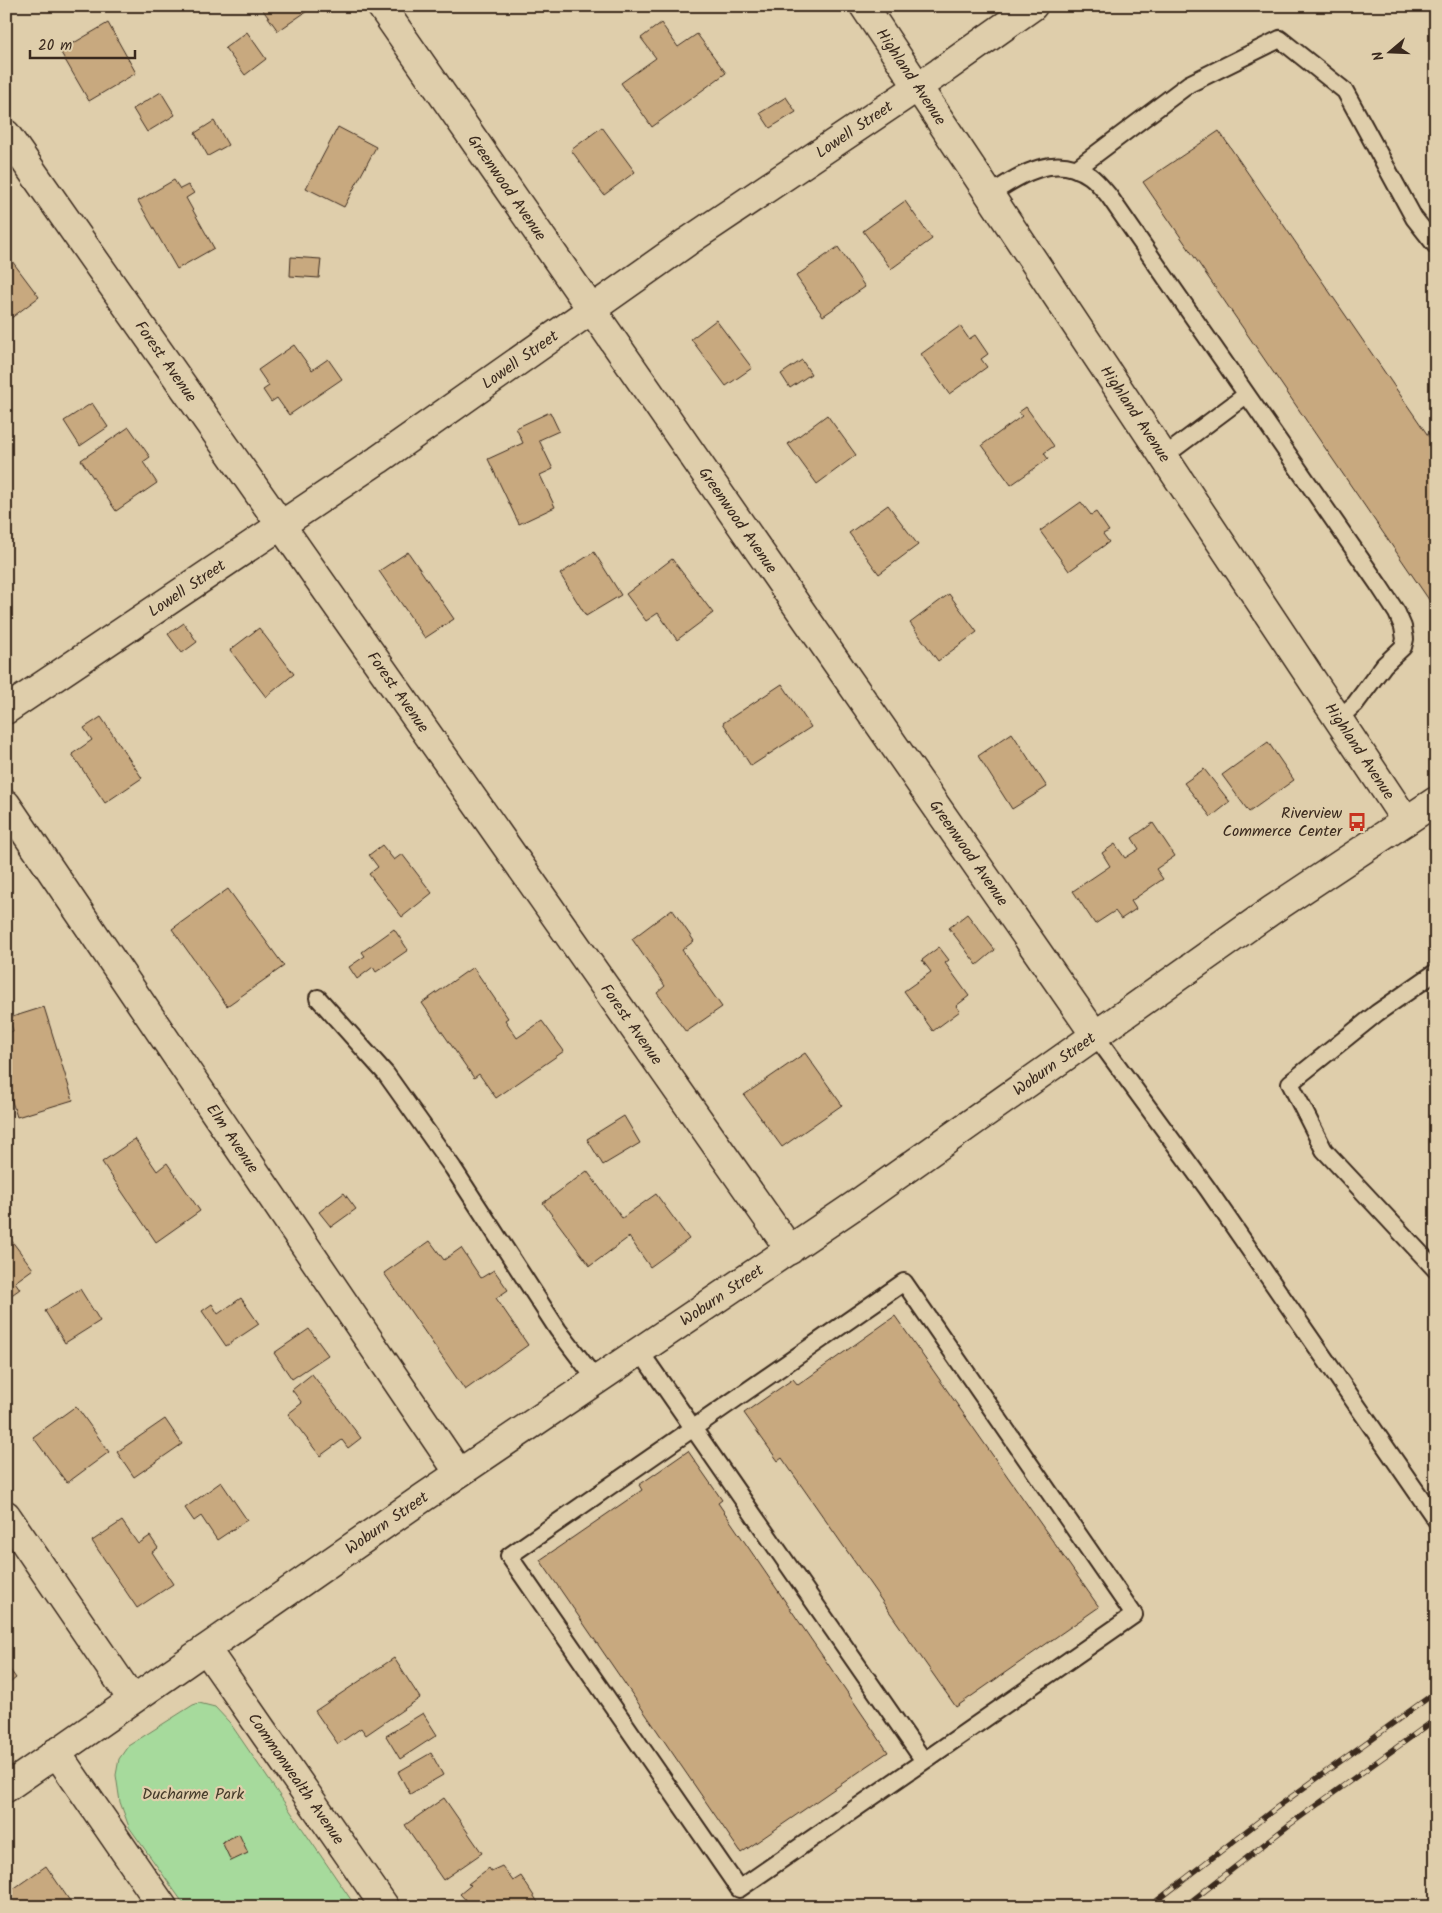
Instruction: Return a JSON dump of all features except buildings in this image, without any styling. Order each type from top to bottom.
[{"type":"street","name":"Greenwood Avenue","points":[[381,6],[1095,1035]]},
{"type":"street","name":"Highland Avenue","points":[[864,6],[1406,821]]},
{"type":"street","name":"Lowell Street","points":[[6,710],[378,460],[687,242],[918,87],[1033,6]]},
{"type":"street","name":"Forest Avenue","points":[[6,134],[790,1250]]},
{"type":"street","name":"Woburn Street","points":[[6,1788],[459,1473],[790,1250],[1272,910],[1436,801]]},
{"type":"street","name":"Elm Avenue","points":[[6,804],[459,1473]]},
{"type":"street","points":[[6,1515],[132,1699]]},
{"type":"street","name":"Commonwealth Avenue","points":[[206,1649],[385,1907]]},
{"type":"street","points":[[56,1752],[164,1907]]},
{"type":"lane","points":[[1076,170],[1189,84],[1280,39],[1345,91],[1414,218],[1436,246]]},
{"type":"lane","points":[[989,195],[1021,175],[1040,167],[1060,165],[1090,176],[1109,196],[1378,584],[1397,613],[1403,627],[1405,638],[1403,647],[1384,665],[1365,693],[1338,719]]},
{"type":"lane","points":[[1163,457],[1246,395]]},
{"type":"lane","points":[[1436,972],[1377,1013],[1290,1083],[1324,1150],[1436,1270]]},
{"type":"lane","points":[[318,998],[386,1074],[468,1191],[558,1330],[596,1381]]},
{"type":"lane","points":[[1095,1035],[1207,1188],[1436,1520]]},
{"type":"lane","points":[[904,1282],[1134,1615],[924,1761],[739,1888],[509,1556],[904,1282]]},
{"type":"lane","points":[[639,1350],[924,1761]]},
{"type":"green space","name":"Ducharme Park","points":[[199,1703],[215,1707],[230,1723],[356,1907],[186,1907],[129,1827],[120,1802],[116,1775],[119,1759],[128,1746]]},
{"type":"railway","points":[[1149,1907],[1276,1808],[1436,1692]]},
{"type":"railway","points":[[1184,1907],[1289,1825],[1436,1719]]},
{"type":"place","name":"Riverview Commerce Center","points":[[1357,822]]}]
